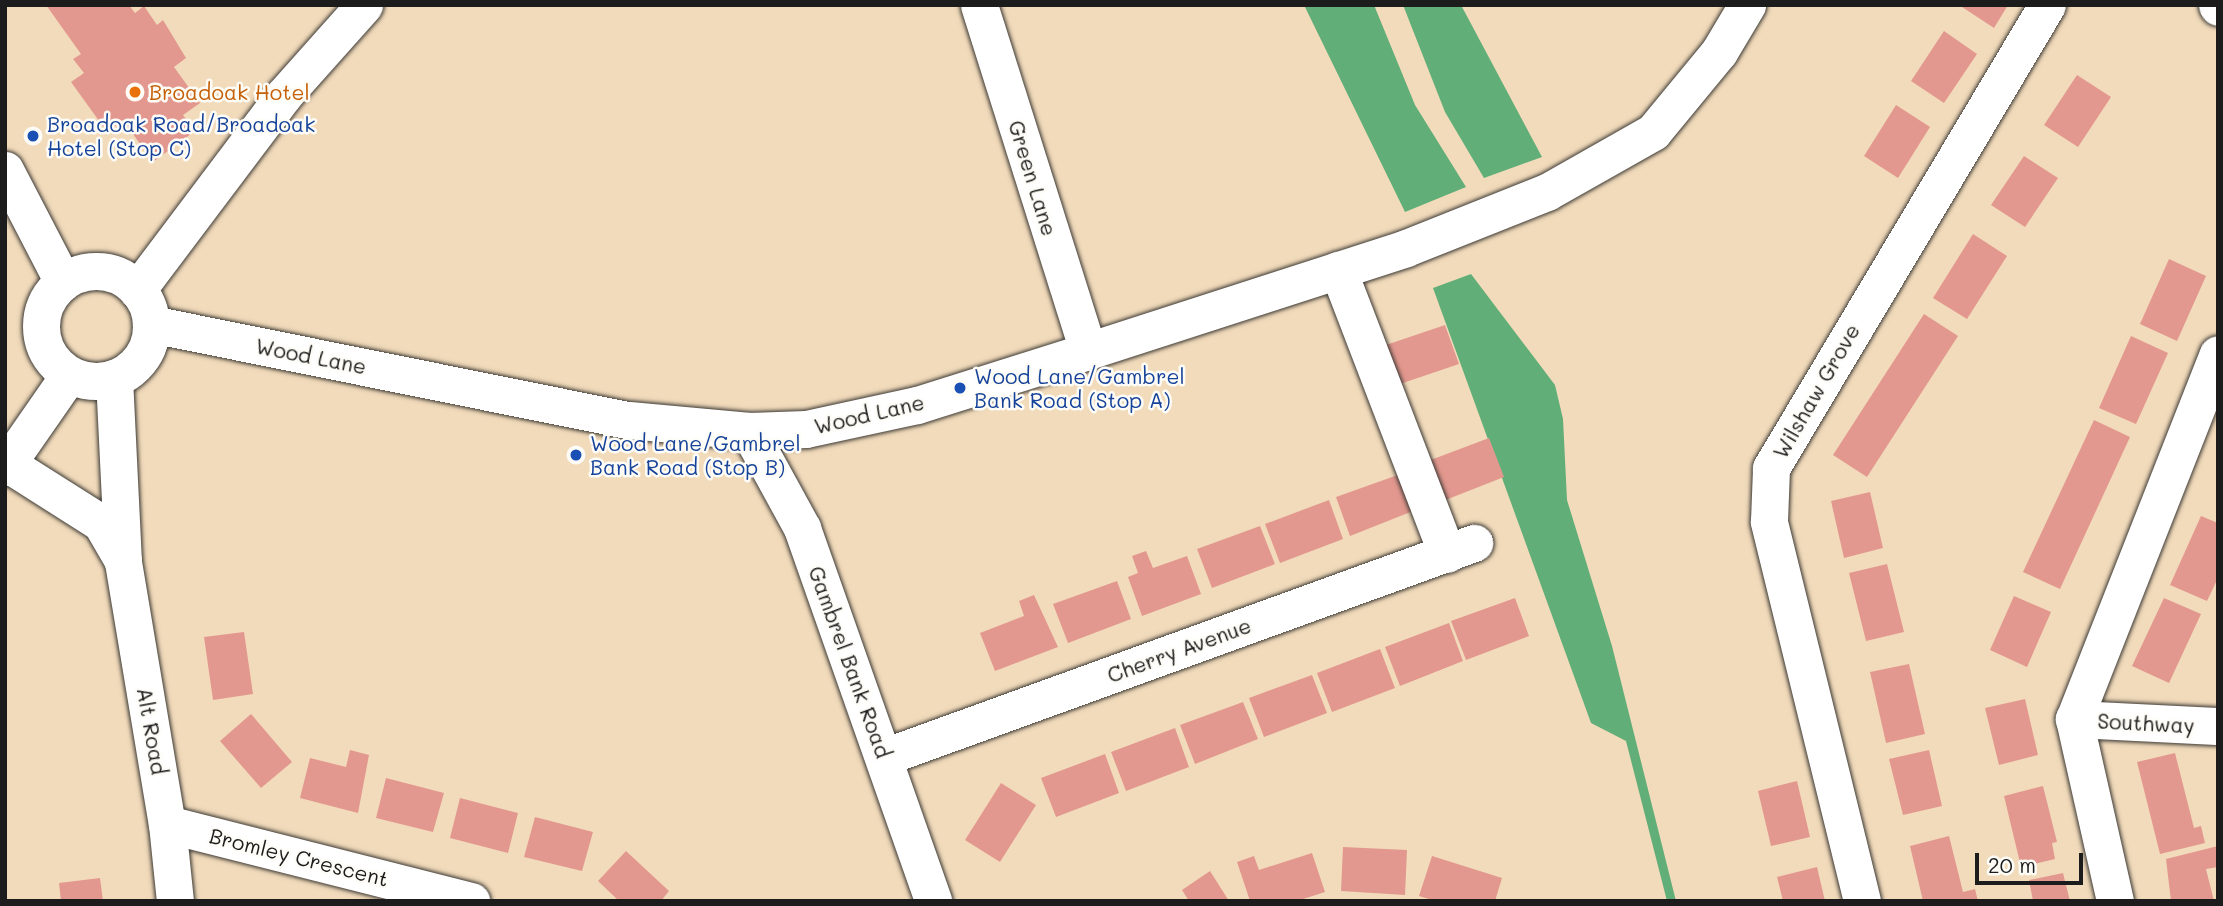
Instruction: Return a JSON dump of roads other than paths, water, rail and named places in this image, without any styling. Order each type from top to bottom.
[{"type":"street","points":[[137,290],[283,96],[363,5]]},
{"type":"street","name":"Green Lane","points":[[979,5],[1088,351]]},
{"type":"street","name":"Wood Lane","points":[[151,324],[629,420],[750,431],[806,429],[917,405],[1088,351],[1406,248],[1546,192],[1653,132],[1719,52],[1748,5]]},
{"type":"street","name":"Wilshaw Grove","points":[[1862,901],[1769,521],[1771,468],[2047,5]]},
{"type":"street","points":[[5,170],[63,282]]},
{"type":"street","name":"Cherry Avenue","points":[[884,757],[1460,548],[1338,270]]},
{"type":"street","points":[[93,271],[109,273],[137,290],[151,324],[141,357],[114,378],[92,380],[69,375],[50,355],[41,330],[50,295],[63,282],[93,271]]},
{"type":"street","points":[[2115,901],[2074,719],[2218,354]]},
{"type":"street","points":[[7,465],[69,375]]},
{"type":"street","name":"Alt Road","points":[[114,378],[123,562],[167,824],[175,901]]},
{"type":"street","name":"Gambrel Bank Road","points":[[750,431],[802,528],[933,901]]},
{"type":"street","name":"Alt Road","points":[[7,465],[101,523],[123,562]]},
{"type":"street","name":"Southway","points":[[2074,719],[2218,726]]},
{"type":"street","name":"Bromley Crescent","points":[[167,824],[471,901]]},
{"type":"place","name":"Broadoak Hotel","points":[[135,92]]},
{"type":"place","name":"Broadoak Road/Broadoak Hotel (Stop C)","points":[[33,136]]},
{"type":"place","name":"Wood Lane/Gambrel Bank Road (Stop A)","points":[[960,388]]},
{"type":"place","name":"Wood Lane/Gambrel Bank Road (Stop B)","points":[[576,455]]}]
